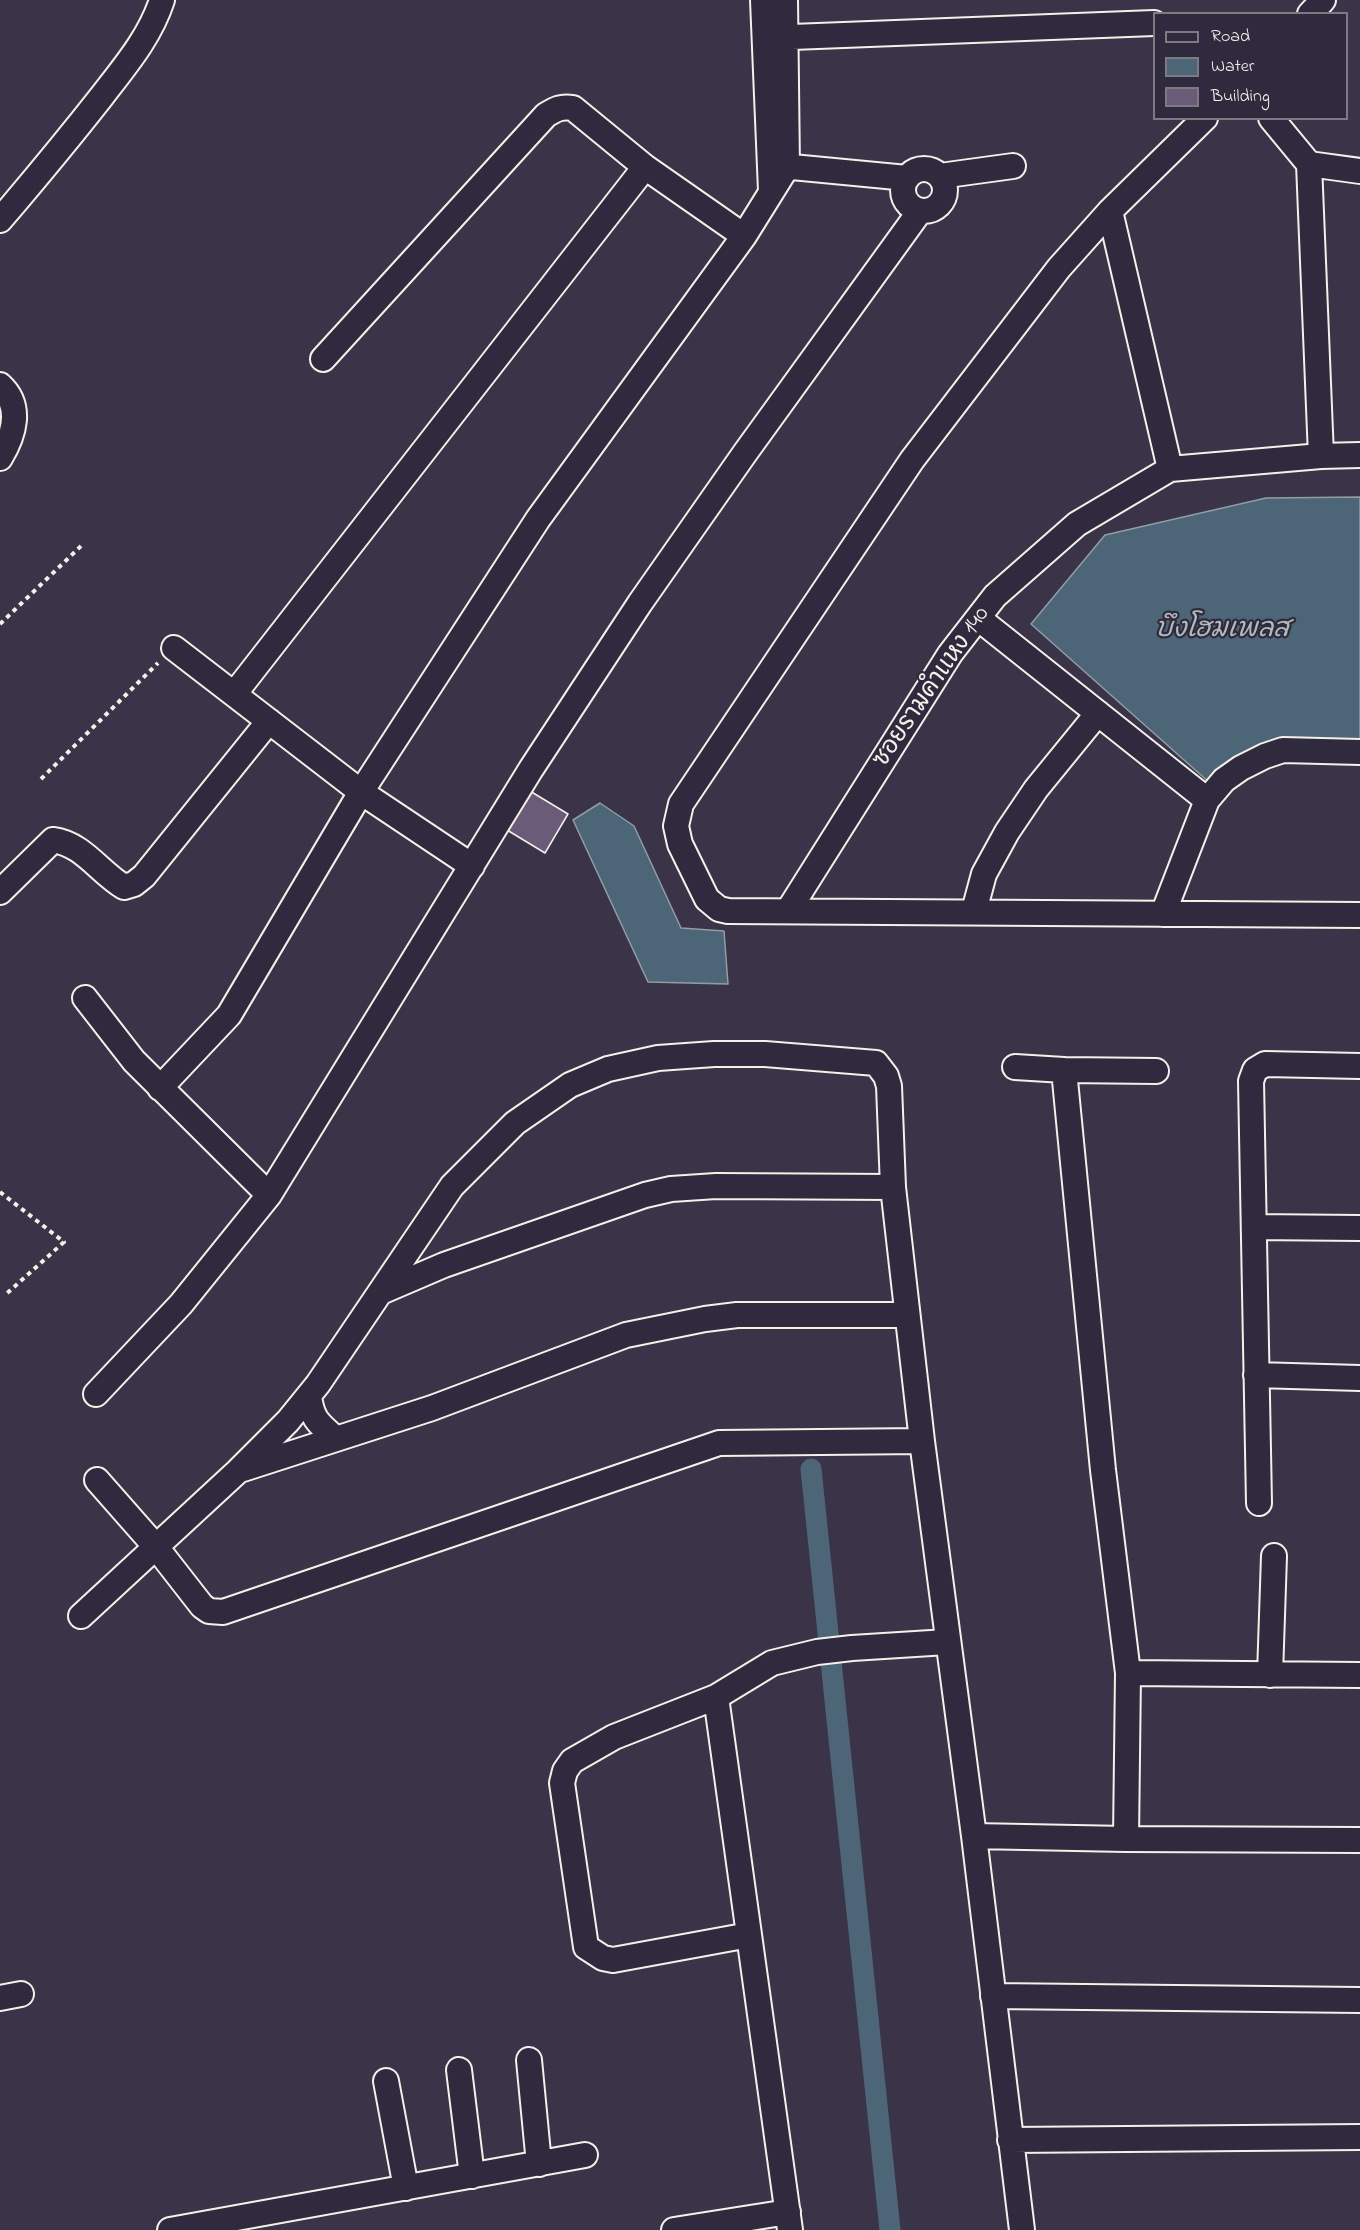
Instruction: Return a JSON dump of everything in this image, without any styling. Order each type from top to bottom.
[{"type":"street","points":[[0,220],[65,143],[134,54],[154,23],[162,0]]},
{"type":"street","points":[[763,0],[776,39]]},
{"type":"street","points":[[160,1088],[229,1015],[361,792],[538,519],[744,236],[771,191],[778,166],[776,39],[785,0]]},
{"type":"street","points":[[1312,12],[1323,0]]},
{"type":"street","points":[[776,39],[1153,23]]},
{"type":"street","points":[[323,359],[546,115],[556,108],[564,106],[573,108],[645,167],[744,236]]},
{"type":"street","points":[[1202,120],[1110,211],[1059,268],[912,460],[681,804],[676,826],[680,844],[707,899],[719,909],[728,911],[1360,915]]},
{"type":"street","points":[[1273,120],[1309,164],[1321,456]]},
{"type":"street","points":[[1309,164],[1360,171]]},
{"type":"street","points":[[778,166],[907,178]]},
{"type":"street","points":[[940,176],[1013,166]]},
{"type":"street","points":[[235,693],[645,167]]},
{"type":"street","points":[[919,169],[934,171],[940,176],[945,190],[944,197],[934,208],[920,211],[913,208],[905,198],[903,191],[907,178],[919,169]]},
{"type":"street","points":[[96,1394],[181,1304],[269,1195],[531,769],[640,603],[920,211]]},
{"type":"street","points":[[1110,211],[1170,469]]},
{"type":"street","points":[[0,385],[12,403],[15,420],[0,458]]},
{"type":"street","name":"ซอยรามคำแหง 140","points":[[788,911],[950,654],[995,596],[1077,524],[1170,469],[1321,456],[1360,455]]},
{"type":"street","points":[[978,618],[1207,800]]},
{"type":"street","points":[[174,648],[361,792],[472,866]]},
{"type":"street","points":[[974,911],[984,874],[1007,832],[1036,789],[1098,712]]},
{"type":"street","points":[[0,892],[53,840],[66,842],[78,848],[124,887],[134,885],[144,876],[269,721]]},
{"type":"street","points":[[1163,914],[1207,800],[1224,780],[1241,768],[1283,750],[1360,752]]},
{"type":"street","points":[[85,998],[134,1061],[269,1195]]},
{"type":"street","points":[[81,1616],[238,1471],[288,1421],[309,1396],[452,1186],[515,1123],[570,1085],[608,1069],[658,1058],[714,1054],[765,1054],[876,1064],[886,1076],[889,1086],[893,1186],[907,1315],[1022,2230]]},
{"type":"street","points":[[1259,1503],[1251,1081],[1255,1070],[1265,1064],[1360,1066]]},
{"type":"street","points":[[1015,1067],[1156,1071]]},
{"type":"street","points":[[1064,1070],[1103,1470],[1128,1673],[1126,1839]]},
{"type":"street","points":[[381,1292],[444,1265],[645,1195],[671,1189],[716,1186],[893,1186]]},
{"type":"street","points":[[1254,1227],[1360,1228]]},
{"type":"street","points":[[238,1471],[432,1408],[626,1335],[737,1315],[907,1315]]},
{"type":"street","points":[[1256,1375],[1360,1378]]},
{"type":"street","points":[[309,1396],[312,1413],[318,1424],[335,1438]]},
{"type":"street","points":[[97,1480],[156,1547],[202,1606],[209,1611],[223,1612],[719,1443],[922,1441]]},
{"type":"street","points":[[1270,1675],[1274,1556]]},
{"type":"street","points":[[749,1935],[613,1960],[592,1953],[586,1947],[562,1783],[565,1771],[572,1761],[614,1737],[716,1697],[772,1663],[817,1652],[947,1642]]},
{"type":"street","points":[[1128,1673],[1360,1675]]},
{"type":"street","points":[[674,2230],[789,2221],[716,1697]]},
{"type":"street","points":[[974,1836],[1360,1840]]},
{"type":"street","points":[[993,1995],[1360,2000]]},
{"type":"street","points":[[529,2060],[539,2164]]},
{"type":"street","points":[[459,2070],[472,2176]]},
{"type":"street","points":[[386,2081],[406,2188]]},
{"type":"street","points":[[1010,2140],[1360,2137]]},
{"type":"street","points":[[171,2230],[585,2155]]},
{"type":"path","points":[[0,624],[81,546]]},
{"type":"path","points":[[41,779],[174,648]]},
{"type":"path","points":[[0,1192],[64,1242],[4,1296]]},
{"type":"water","name":"บึงโฮมเพลส","points":[[1360,497],[1360,742],[1261,746],[1211,784],[1031,624],[1105,535],[1266,498]]},
{"type":"water","points":[[600,803],[634,826],[681,928],[724,931],[728,984],[648,982],[573,820]]},
{"type":"building","points":[[525,788],[568,814],[545,853],[502,827]]},
{"type":"waterway","points":[[811,1469],[890,2230]]}]
